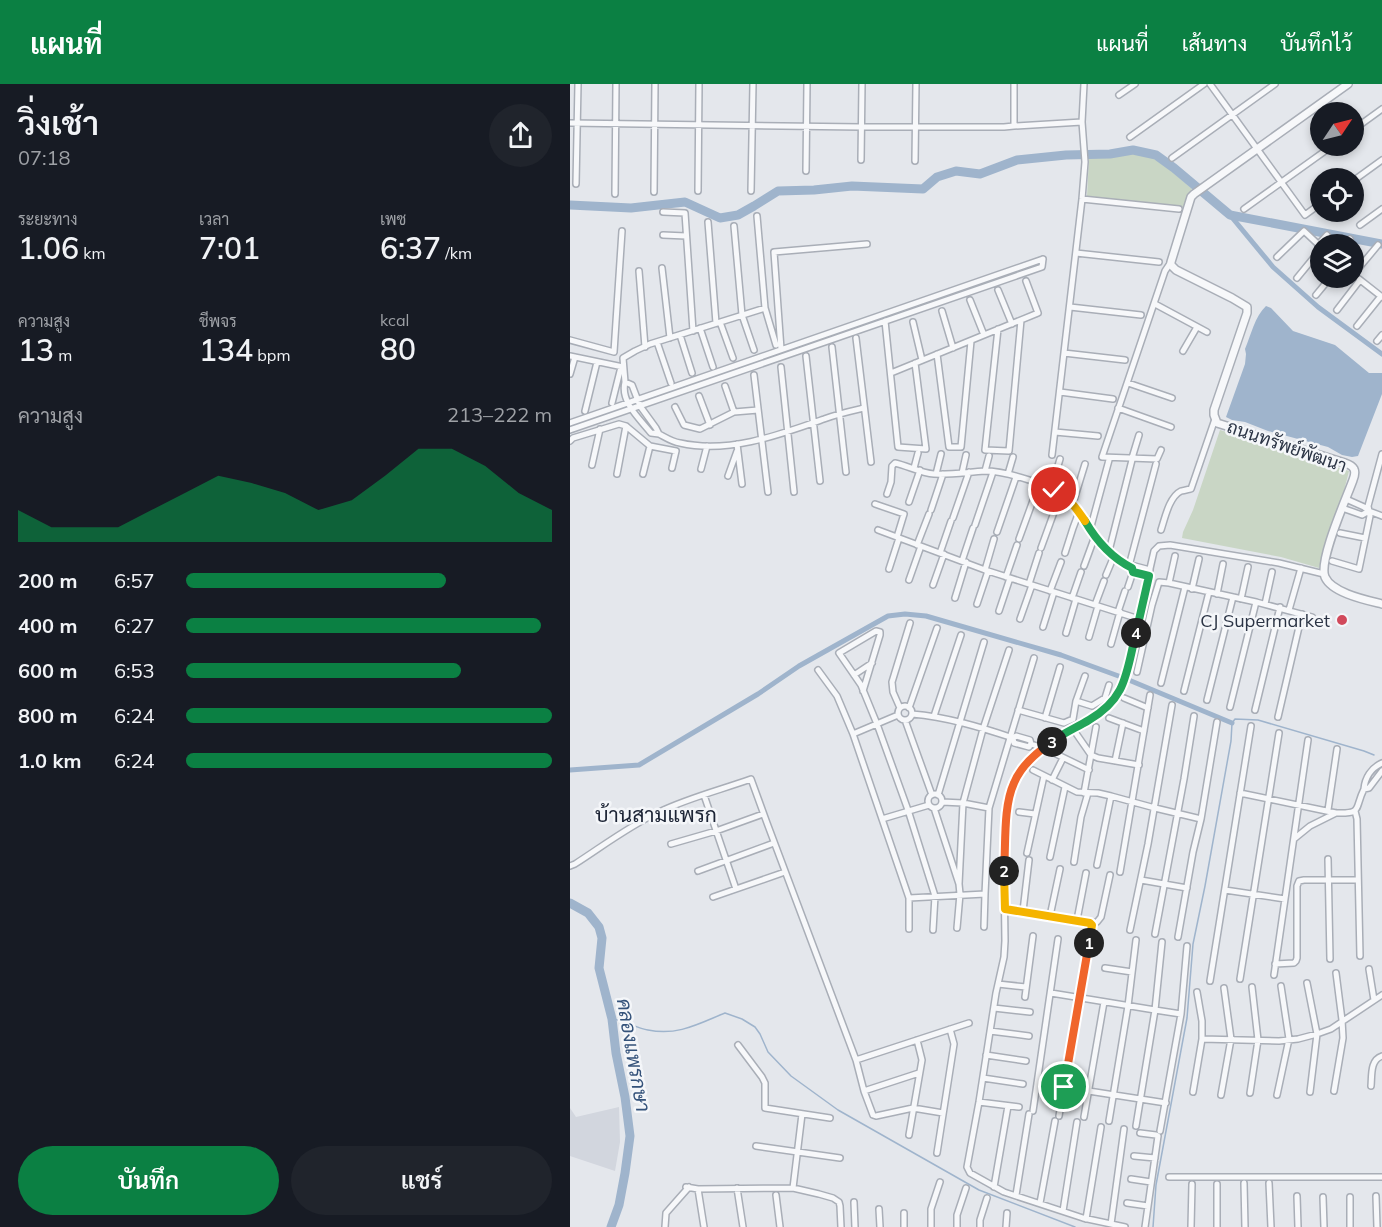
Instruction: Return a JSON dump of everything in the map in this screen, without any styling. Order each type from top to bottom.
[{"type":"street","points":[[576,184],[578,84]]},
{"type":"street","points":[[615,194],[616,84]]},
{"type":"street","points":[[654,192],[655,84]]},
{"type":"street","points":[[698,191],[699,84]]},
{"type":"street","points":[[751,191],[753,84]]},
{"type":"street","points":[[806,171],[807,84]]},
{"type":"street","points":[[861,160],[862,84]]},
{"type":"street","points":[[915,160],[916,84]]},
{"type":"street","points":[[1014,84],[1014,126]]},
{"type":"street","points":[[1052,455],[1082,199],[1085,162],[1082,122],[1084,84]]},
{"type":"street","points":[[1119,96],[1135,84]]},
{"type":"street","points":[[1130,137],[1204,84]]},
{"type":"street","points":[[1210,84],[1305,215],[1310,211]]},
{"type":"street","points":[[1172,158],[1275,84]]},
{"type":"street","points":[[1161,450],[1157,459],[1102,457],[1167,266],[1171,261],[1191,197],[1348,84]]},
{"type":"street","points":[[1364,122],[1382,109]]},
{"type":"street","points":[[570,123],[998,128],[1082,122]]},
{"type":"street","points":[[1244,209],[1318,156]]},
{"type":"street","points":[[1364,173],[1381,161]]},
{"type":"street","points":[[1082,199],[1179,209]]},
{"type":"street","points":[[1360,225],[1382,209]]},
{"type":"street","points":[[663,212],[685,213],[693,331]]},
{"type":"street","points":[[757,216],[765,308],[778,347]]},
{"type":"street","points":[[708,222],[718,322],[733,358]]},
{"type":"street","points":[[734,226],[742,315],[754,350]]},
{"type":"street","points":[[570,340],[614,352],[622,231]]},
{"type":"street","points":[[1277,257],[1304,231],[1310,237]]},
{"type":"street","points":[[663,235],[686,236]]},
{"type":"street","points":[[778,347],[774,252],[867,244]]},
{"type":"street","points":[[1364,261],[1378,245]]},
{"type":"street","points":[[1076,253],[1159,262]]},
{"type":"street","points":[[570,423],[630,406],[1042,267],[1042,259],[778,347],[732,371]]},
{"type":"street","points":[[1297,278],[1310,260]]},
{"type":"street","name":"ถนนทรัพย์พัฒนา","points":[[1171,261],[1171,265],[1176,270],[1246,307],[1247,313],[1214,410],[1217,423],[1352,465],[1355,474],[1333,533],[1325,561],[1324,574]]},
{"type":"street","points":[[662,268],[670,338]]},
{"type":"street","points":[[639,271],[645,347]]},
{"type":"street","points":[[891,373],[1038,313],[1026,281]]},
{"type":"street","points":[[1364,283],[1380,295]]},
{"type":"street","points":[[1357,326],[1380,295],[1382,286]]},
{"type":"street","points":[[1316,295],[1322,288]]},
{"type":"street","points":[[1337,310],[1354,288]]},
{"type":"street","points":[[998,290],[1012,324]]},
{"type":"street","points":[[970,300],[984,335]]},
{"type":"street","points":[[1155,304],[1207,332]]},
{"type":"street","points":[[1070,307],[1141,315]]},
{"type":"street","points":[[612,403],[623,358],[657,342],[765,308]]},
{"type":"street","points":[[942,310],[953,348]]},
{"type":"street","points":[[998,329],[985,450],[1009,451],[1021,320]]},
{"type":"street","points":[[885,321],[898,447],[926,448],[915,363]]},
{"type":"street","points":[[913,322],[922,360]]},
{"type":"street","points":[[1183,351],[1197,327]]},
{"type":"street","points":[[700,328],[713,367]]},
{"type":"street","points":[[680,335],[692,373]]},
{"type":"street","points":[[1377,341],[1382,335]]},
{"type":"street","points":[[856,338],[871,462]]},
{"type":"street","points":[[937,354],[948,447],[961,447],[970,340]]},
{"type":"street","points":[[657,342],[671,383]]},
{"type":"street","points":[[832,347],[846,472]]},
{"type":"street","points":[[1064,353],[1125,360]]},
{"type":"street","points":[[570,374],[572,356],[622,367]]},
{"type":"street","points":[[806,356],[820,481]]},
{"type":"street","points":[[585,411],[597,362]]},
{"type":"street","points":[[622,367],[624,389],[630,406],[651,433],[659,434],[678,443],[738,447],[864,408]]},
{"type":"street","points":[[781,367],[794,492]]},
{"type":"street","points":[[754,375],[768,492]]},
{"type":"street","points":[[625,382],[632,385],[639,403],[659,434]]},
{"type":"street","points":[[1128,382],[1172,398]]},
{"type":"street","points":[[725,386],[734,412]]},
{"type":"street","points":[[1060,392],[1113,399]]},
{"type":"street","points":[[699,396],[710,425]]},
{"type":"street","points":[[570,430],[630,406]]},
{"type":"street","points":[[675,407],[684,425],[700,429],[734,412],[758,410]]},
{"type":"street","points":[[1118,408],[1171,427]]},
{"type":"street","points":[[1161,530],[1175,496],[1179,492],[1191,489],[1215,419]]},
{"type":"street","points":[[570,441],[573,438],[619,424],[626,426],[650,446],[676,452]]},
{"type":"street","points":[[617,474],[626,426]]},
{"type":"street","points":[[592,465],[600,429]]},
{"type":"street","points":[[1055,432],[1098,436]]},
{"type":"street","points":[[1109,551],[1139,435]]},
{"type":"street","points":[[672,468],[678,443]]},
{"type":"street","points":[[643,474],[650,446]]},
{"type":"street","points":[[701,469],[707,446]]},
{"type":"street","points":[[728,476],[738,447]]},
{"type":"street","points":[[738,447],[742,484]]},
{"type":"street","points":[[890,569],[917,469],[918,453]]},
{"type":"street","points":[[936,474],[941,454]]},
{"type":"street","points":[[1332,561],[1359,569],[1370,516],[1368,506],[1382,454]]},
{"type":"street","points":[[962,473],[966,455]]},
{"type":"street","points":[[985,471],[989,456]]},
{"type":"street","points":[[1008,474],[1013,457]]},
{"type":"street","points":[[1051,489],[1060,459]]},
{"type":"street","points":[[1090,530],[1109,459]]},
{"type":"street","points":[[887,494],[891,482],[892,464],[895,463],[936,474],[985,471],[1008,474],[1061,493],[1073,503],[1090,530],[1114,556],[1132,569],[1149,573]]},
{"type":"street","points":[[1073,503],[1085,464]]},
{"type":"street","points":[[1111,644],[1132,569],[1156,464]]},
{"type":"street","points":[[933,585],[969,472]]},
{"type":"street","points":[[955,598],[974,527],[993,472]]},
{"type":"street","points":[[909,580],[943,474]]},
{"type":"street","points":[[997,532],[1016,477]]},
{"type":"street","points":[[999,611],[1018,542],[1039,484]]},
{"type":"street","points":[[1020,619],[1040,550],[1061,493]]},
{"type":"street","points":[[1346,499],[1364,507],[1369,512],[1382,516]]},
{"type":"street","points":[[875,504],[904,514]]},
{"type":"street","points":[[1342,508],[1362,515],[1369,512]]},
{"type":"street","points":[[1065,554],[1079,512]]},
{"type":"street","points":[[878,530],[987,570],[1139,619]]},
{"type":"street","points":[[1340,533],[1365,538]]},
{"type":"street","points":[[1066,633],[1074,598],[1095,536]]},
{"type":"street","points":[[977,604],[994,539]]},
{"type":"street","points":[[1125,1227],[1086,1219],[994,1187],[970,1173],[967,1167],[993,1008],[1004,957],[1006,821],[1013,783],[1043,748],[1088,721],[1114,700],[1127,670],[1156,548],[1163,544],[1219,552],[1324,574],[1330,584],[1350,595],[1382,604]]},
{"type":"street","points":[[1089,637],[1105,578],[1114,556]]},
{"type":"street","points":[[1169,583],[1175,556]]},
{"type":"street","points":[[1192,588],[1199,559]]},
{"type":"street","points":[[1043,627],[1061,562]]},
{"type":"street","points":[[1217,594],[1223,564]]},
{"type":"street","points":[[1241,599],[1248,567]]},
{"type":"street","points":[[1289,610],[1301,568]]},
{"type":"street","points":[[1265,604],[1272,572]]},
{"type":"street","points":[[1137,672],[1159,582],[1265,604],[1312,617]]},
{"type":"street","points":[[1161,682],[1185,587]]},
{"type":"street","points":[[1184,691],[1209,592]]},
{"type":"street","points":[[1207,700],[1233,597]]},
{"type":"street","points":[[1230,707],[1256,602]]},
{"type":"street","points":[[1255,710],[1280,608]]},
{"type":"street","points":[[1278,717],[1302,614]]},
{"type":"street","points":[[910,623],[892,682],[900,719],[905,720],[910,718],[937,628]]},
{"type":"street","points":[[863,691],[880,632],[876,631],[838,653],[863,691],[908,810],[935,896],[933,930]]},
{"type":"street","points":[[934,716],[961,635]]},
{"type":"street","points":[[959,884],[932,806],[928,801],[935,795],[984,642]]},
{"type":"street","points":[[957,928],[963,803],[983,729],[1009,650]]},
{"type":"street","points":[[984,927],[989,807],[1012,738],[1034,658]]},
{"type":"street","points":[[854,675],[872,663]]},
{"type":"street","points":[[1045,718],[1060,667]]},
{"type":"street","points":[[818,670],[837,696],[853,734],[909,898],[909,929]]},
{"type":"street","points":[[1018,710],[1064,723],[1073,719],[1076,701],[1085,676]]},
{"type":"street","points":[[1076,701],[1092,706],[1105,698],[1108,685]]},
{"type":"street","points":[[1120,872],[1150,695]]},
{"type":"street","points":[[1124,698],[1148,708]]},
{"type":"street","points":[[1130,930],[1155,808],[1172,705]]},
{"type":"street","points":[[853,734],[877,724],[899,712],[905,706],[911,711],[960,722],[1012,738],[1014,742],[1029,747],[1031,744],[1043,748]]},
{"type":"street","points":[[1155,934],[1194,716]]},
{"type":"street","points":[[1108,718],[1144,731]]},
{"type":"street","points":[[905,720],[935,795],[941,798],[942,802]]},
{"type":"street","points":[[1178,937],[1217,722]]},
{"type":"street","points":[[1115,761],[1123,723]]},
{"type":"street","points":[[1210,981],[1251,726]]},
{"type":"street","points":[[1074,861],[1096,727]]},
{"type":"street","points":[[1073,729],[1091,755],[1139,765]]},
{"type":"street","points":[[1240,979],[1279,733]]},
{"type":"street","points":[[1274,975],[1308,740]]},
{"type":"street","points":[[1328,810],[1337,749]]},
{"type":"street","points":[[1052,752],[1089,770]]},
{"type":"street","points":[[1052,780],[1063,758]]},
{"type":"street","points":[[1240,793],[1336,813],[1351,813],[1359,806],[1365,780],[1376,766],[1382,763]]},
{"type":"street","points":[[1033,770],[1077,792],[1098,793],[1201,819]]},
{"type":"street","points":[[1364,789],[1369,788],[1382,771]]},
{"type":"street","points":[[1028,853],[1044,776]]},
{"type":"street","points":[[570,866],[645,819],[675,805],[751,779],[856,1060],[871,1112],[876,1116],[913,1108],[944,1113]]},
{"type":"street","points":[[1050,857],[1065,787]]},
{"type":"street","points":[[704,795],[736,889]]},
{"type":"street","points":[[1097,865],[1111,796]]},
{"type":"street","points":[[882,819],[908,810],[938,807],[942,802]]},
{"type":"street","points":[[942,802],[989,807]]},
{"type":"street","points":[[1355,811],[1360,956]]},
{"type":"street","points":[[1018,812],[1035,813]]},
{"type":"street","points":[[1294,839],[1310,826],[1336,813]]},
{"type":"street","points":[[670,844],[763,814]]},
{"type":"street","points":[[698,871],[774,843]]},
{"type":"street","points":[[950,858],[960,859]]},
{"type":"street","points":[[1328,859],[1330,959]]},
{"type":"street","points":[[1023,911],[1029,860]]},
{"type":"street","points":[[1050,916],[1060,869]]},
{"type":"street","points":[[713,897],[785,872]]},
{"type":"street","points":[[1077,920],[1086,873]]},
{"type":"street","points":[[1005,909],[1090,923],[1096,922],[1101,917],[1110,875]]},
{"type":"street","points":[[1141,880],[1187,888]]},
{"type":"street","points":[[1275,964],[1294,963],[1297,958],[1299,881],[1358,880]]},
{"type":"street","points":[[1225,890],[1285,899]]},
{"type":"street","points":[[909,898],[985,894]]},
{"type":"street","points":[[1040,1203],[1064,1087],[1092,929],[1090,923]]},
{"type":"street","points":[[1025,997],[1033,936]]},
{"type":"street","points":[[1016,1195],[1037,1083],[1058,939]]},
{"type":"street","points":[[1109,1121],[1128,1006],[1136,940]]},
{"type":"street","points":[[1136,1126],[1155,1010],[1162,942]]},
{"type":"street","points":[[1160,1131],[1181,1014],[1187,946]]},
{"type":"street","points":[[1105,968],[1132,972]]},
{"type":"street","points":[[1369,969],[1374,1000]]},
{"type":"street","points":[[1334,1091],[1343,1038],[1336,973]]},
{"type":"street","points":[[1307,983],[1317,1034],[1310,1092]]},
{"type":"street","points":[[999,984],[1026,987]]},
{"type":"street","points":[[1277,1095],[1289,1040],[1281,986]]},
{"type":"street","points":[[1250,1093],[1258,1040],[1252,987]]},
{"type":"street","points":[[1221,1095],[1231,1039],[1224,988]]},
{"type":"street","points":[[1192,1092],[1202,1039],[1202,1021],[1197,992]]},
{"type":"street","points":[[1051,993],[1181,1014]]},
{"type":"street","points":[[1202,1039],[1289,1040],[1317,1034],[1331,1029],[1382,995]]},
{"type":"street","points":[[1084,1117],[1104,1002]]},
{"type":"street","points":[[993,1008],[1030,1012]]},
{"type":"street","points":[[856,1060],[969,1023]]},
{"type":"street","points":[[937,1153],[954,1044],[951,1029]]},
{"type":"street","points":[[990,1031],[1029,1036]]},
{"type":"street","points":[[909,1135],[922,1056],[917,1040]]},
{"type":"street","points":[[738,1045],[765,1083],[765,1108]]},
{"type":"street","points":[[986,1055],[1026,1061]]},
{"type":"street","points":[[1371,1086],[1373,1064],[1376,1058],[1382,1056]]},
{"type":"street","points":[[864,1091],[920,1073]]},
{"type":"street","points":[[982,1078],[1023,1084]]},
{"type":"street","points":[[1037,1083],[1166,1103]]},
{"type":"street","points":[[979,1102],[1019,1107]]},
{"type":"street","points":[[994,1187],[1008,1106]]},
{"type":"street","points":[[757,1108],[830,1118]]},
{"type":"street","points":[[793,1188],[802,1114]]},
{"type":"street","points":[[1063,1211],[1077,1122]]},
{"type":"street","points":[[1086,1219],[1101,1127]]},
{"type":"street","points":[[1110,1224],[1124,1129]]},
{"type":"street","points":[[1140,1133],[1158,1137],[1145,1227]]},
{"type":"street","points":[[756,1146],[840,1158]]},
{"type":"street","points":[[1134,1155],[1155,1158]]},
{"type":"street","points":[[1169,1177],[1382,1177]]},
{"type":"street","points":[[1131,1179],[1151,1182]]},
{"type":"street","points":[[931,1227],[931,1209],[940,1182]]},
{"type":"street","points":[[1269,1183],[1271,1227]]},
{"type":"street","points":[[1191,1184],[1191,1227]]},
{"type":"street","points":[[1217,1184],[1217,1227]]},
{"type":"street","points":[[1244,1184],[1245,1227]]},
{"type":"street","points":[[665,1227],[666,1213],[687,1187],[793,1188],[819,1194],[837,1200],[840,1206],[841,1227]]},
{"type":"street","points":[[698,1188],[704,1227]]},
{"type":"street","points":[[737,1188],[743,1227]]},
{"type":"street","points":[[957,1227],[957,1215],[966,1188]]},
{"type":"street","points":[[776,1195],[780,1227]]},
{"type":"street","points":[[1297,1196],[1298,1227]]},
{"type":"street","points":[[1376,1196],[1377,1227]]},
{"type":"street","points":[[1323,1197],[1324,1227]]},
{"type":"street","points":[[1350,1197],[1350,1227]]},
{"type":"street","points":[[980,1227],[987,1198]]},
{"type":"street","points":[[854,1202],[855,1227]]},
{"type":"street","points":[[1127,1203],[1148,1206]]},
{"type":"street","points":[[879,1209],[880,1227]]},
{"type":"street","points":[[904,1213],[904,1227]]},
{"type":"street","points":[[1006,1227],[1007,1213]]},
{"type":"street","points":[[1377,1227],[1382,1220]]},
{"type":"shaded area","points":[[619,1107],[620,1142],[615,1171],[570,1156],[570,1108],[576,1117]]},
{"type":"green space","points":[[1133,153],[1150,156],[1166,166],[1192,189],[1183,207],[1087,196],[1089,158]]},
{"type":"green space","points":[[1220,430],[1349,471],[1340,507],[1319,568],[1281,557],[1182,538]]},
{"type":"water","points":[[1266,306],[1271,308],[1293,331],[1335,345],[1369,373],[1382,373],[1382,394],[1358,456],[1342,455],[1328,447],[1226,417],[1245,364],[1245,349],[1256,320]]},
{"type":"waterway","points":[[570,205],[631,208],[685,202],[720,218],[738,215],[778,191],[852,186],[923,189],[937,177],[956,171],[980,174],[1017,160],[1066,155],[1110,154],[1133,150],[1156,155],[1230,215],[1382,244]]},
{"type":"waterway","points":[[1230,215],[1273,267],[1318,307],[1382,354]]},
{"type":"waterway","points":[[570,770],[639,765],[758,694],[799,666],[888,616],[905,614],[926,616],[1061,655],[1124,678],[1232,723]]},
{"type":"waterway","points":[[1153,1227],[1156,1185],[1187,1018],[1193,944],[1231,741],[1232,723],[1235,719],[1258,720],[1374,755]]},
{"type":"waterway","name":"คลองแพรกษา","points":[[570,903],[588,913],[599,927],[602,938],[599,968],[612,1019],[630,1136],[619,1205],[611,1227]]},
{"type":"waterway","points":[[612,1019],[659,1031],[688,1028],[725,1013],[742,1019],[755,1027],[768,1052],[791,1076],[838,1110],[979,1190],[1075,1227]]},
{"type":"place","name":"CJ Supermarket","points":[[1342,620]]},
{"type":"district","name":"บ้านสามแพรก","points":[[656,814]]},
{"type":"route","points":[[1054,490],[1073,503],[1090,530],[1114,556],[1132,568],[1133,572],[1149,576],[1127,670],[1114,700],[1100,713],[1056,738],[1034,756],[1013,783],[1009,801],[1004,871],[1005,909],[1077,920],[1092,925],[1064,1087]]}]
